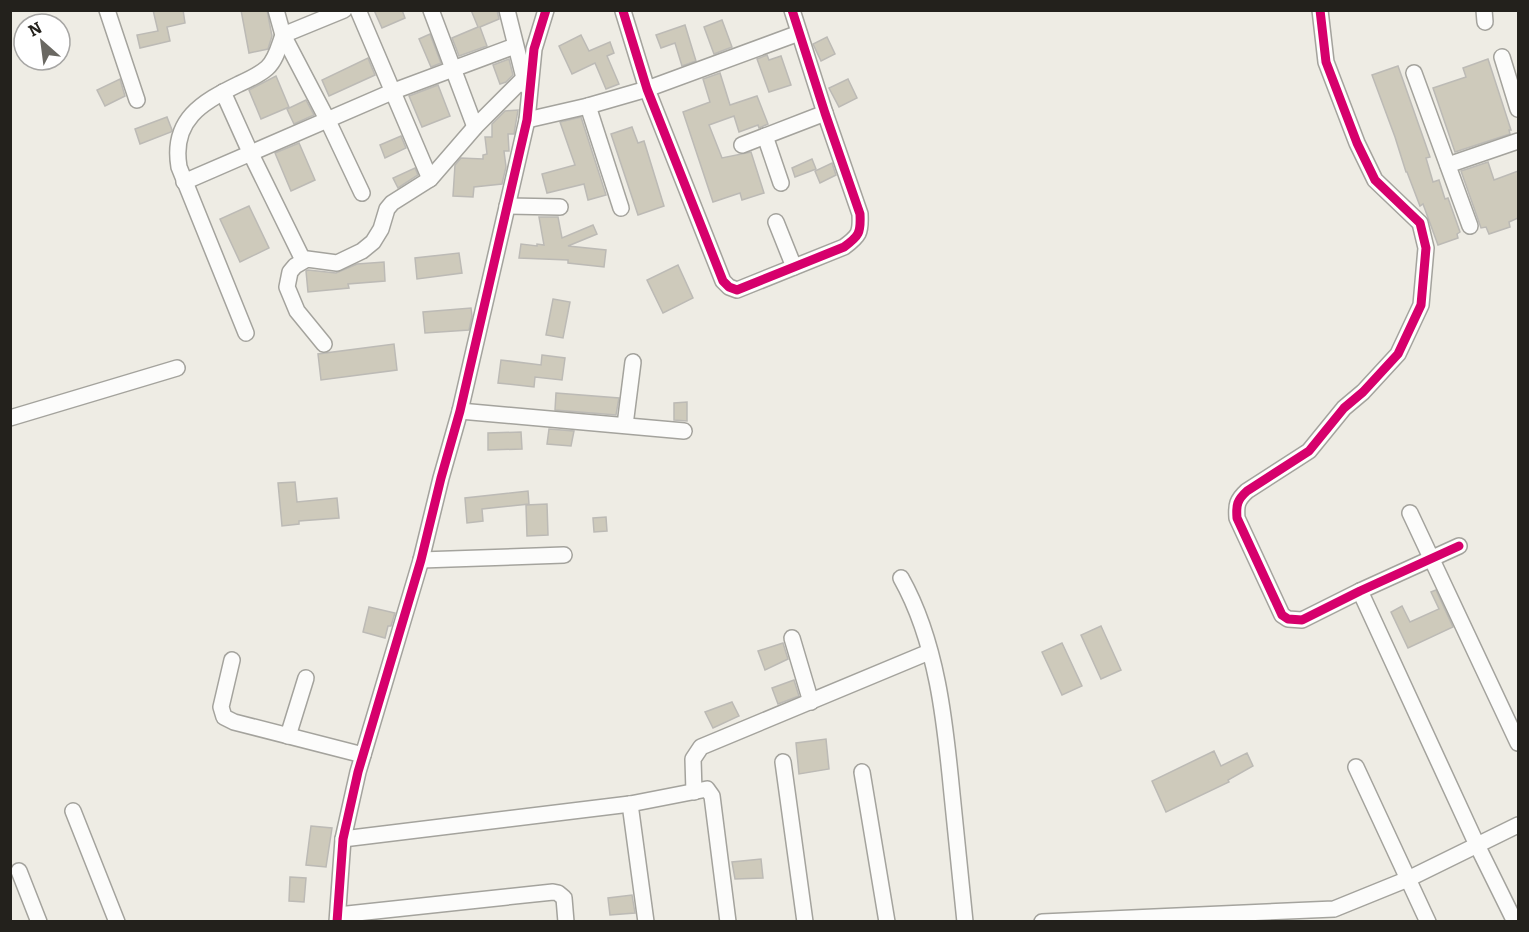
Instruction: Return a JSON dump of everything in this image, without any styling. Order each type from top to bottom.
[{"type":"street","points":[[107,10],[137,100]]},
{"type":"street","points":[[276,10],[283,35],[362,193]]},
{"type":"street","points":[[246,333],[184,182],[178,158],[184,124],[199,106],[268,68],[283,35],[344,10]]},
{"type":"street","points":[[358,10],[430,179]]},
{"type":"street","points":[[431,10],[475,127]]},
{"type":"street","points":[[507,10],[528,96]]},
{"type":"street","points":[[623,11],[647,89],[723,280],[729,287],[737,290],[844,247],[855,239],[861,229],[860,214],[792,10]]},
{"type":"street","points":[[1320,10],[1326,62],[1357,143],[1375,180],[1420,223],[1426,248],[1421,305],[1398,354],[1363,392],[1344,408],[1309,452],[1239,498],[1236,505],[1237,518],[1282,615],[1288,620],[1302,620],[1459,546]]},
{"type":"street","points":[[543,11],[534,49],[527,120],[460,411],[441,478],[422,560],[363,755],[342,839],[337,918],[553,892],[564,898],[566,921]]},
{"type":"street","points":[[527,120],[647,89],[799,33]]},
{"type":"street","points":[[184,182],[394,91],[515,46]]},
{"type":"street","points":[[1502,57],[1518,109]]},
{"type":"street","points":[[1414,73],[1470,226]]},
{"type":"street","points":[[324,344],[297,311],[287,287],[290,272],[303,260],[311,258],[337,262],[362,251],[373,242],[381,229],[387,209],[392,203],[430,179],[475,127],[524,78]]},
{"type":"street","points":[[223,92],[303,260]]},
{"type":"street","points":[[588,106],[621,208]]},
{"type":"street","points":[[742,145],[825,113]]},
{"type":"street","points":[[765,136],[782,183]]},
{"type":"street","points":[[1448,165],[1518,141]]},
{"type":"street","points":[[507,206],[560,207]]},
{"type":"street","points":[[776,222],[794,267]]},
{"type":"street","points":[[625,425],[633,362]]},
{"type":"street","points":[[10,418],[177,368]]},
{"type":"street","points":[[460,411],[684,431]]},
{"type":"street","points":[[1410,513],[1518,743]]},
{"type":"street","points":[[422,560],[564,555]]},
{"type":"street","points":[[901,578],[915,603],[938,686],[946,738],[965,921]]},
{"type":"street","points":[[1360,591],[1477,845],[1515,921]]},
{"type":"street","points":[[792,638],[811,702]]},
{"type":"street","points":[[694,792],[693,759],[701,747],[929,652]]},
{"type":"street","points":[[232,660],[221,707],[224,717],[234,722],[363,755]]},
{"type":"street","points":[[288,736],[306,678]]},
{"type":"street","points":[[783,762],[805,921]]},
{"type":"street","points":[[1356,767],[1428,921]]},
{"type":"street","points":[[862,772],[887,921]]},
{"type":"street","points":[[342,839],[630,804],[707,789],[712,796],[728,921]]},
{"type":"street","points":[[630,804],[646,921]]},
{"type":"street","points":[[73,811],[117,921]]},
{"type":"street","points":[[1042,921],[1337,915],[1518,825]]},
{"type":"street","points":[[20,871],[39,921]]},
{"type":"building","points":[[153,10],[183,10],[185,23],[167,27],[170,41],[140,48],[137,35],[158,31]]},
{"type":"building","points":[[241,10],[267,10],[272,36],[268,49],[249,53]]},
{"type":"building","points":[[374,10],[402,10],[405,18],[382,28]]},
{"type":"building","points":[[471,10],[497,10],[499,19],[480,27],[487,46],[459,56],[452,38],[478,27]]},
{"type":"building","points":[[722,20],[732,47],[714,54],[704,27]]},
{"type":"building","points":[[685,25],[696,61],[682,66],[675,43],[661,48],[656,35]]},
{"type":"building","points":[[430,34],[441,63],[431,67],[419,39]]},
{"type":"building","points":[[581,35],[589,51],[610,42],[614,53],[607,56],[619,84],[606,89],[595,63],[572,74],[559,46]]},
{"type":"building","points":[[827,37],[835,54],[821,61],[813,44]]},
{"type":"building","points":[[767,55],[769,60],[781,56],[791,85],[769,92],[757,59]]},
{"type":"building","points":[[368,58],[375,75],[329,96],[322,80]]},
{"type":"building","points":[[509,59],[513,75],[500,84],[493,65]]},
{"type":"building","points":[[1488,59],[1511,130],[1509,130],[1510,134],[1455,152],[1433,88],[1466,77],[1463,68]]},
{"type":"building","points":[[1398,66],[1430,157],[1426,158],[1433,182],[1439,180],[1460,232],[1457,234],[1458,238],[1438,245],[1423,204],[1420,206],[1406,172],[1372,75]]},
{"type":"building","points":[[720,73],[730,105],[757,96],[768,124],[739,132],[734,116],[709,125],[722,158],[751,152],[764,193],[742,200],[740,193],[713,202],[683,112],[710,102],[703,79]]},
{"type":"building","points":[[276,76],[289,107],[261,119],[249,90]]},
{"type":"building","points":[[120,79],[125,96],[105,106],[97,90]]},
{"type":"building","points":[[848,79],[857,98],[839,107],[829,88]]},
{"type":"building","points":[[438,85],[450,116],[422,127],[409,96]]},
{"type":"building","points":[[306,100],[314,115],[294,124],[287,109]]},
{"type":"building","points":[[518,110],[514,134],[508,134],[509,151],[504,151],[506,167],[502,184],[474,187],[473,197],[453,196],[455,165],[461,158],[483,159],[483,155],[487,154],[485,137],[492,137],[492,124],[505,111]]},
{"type":"building","points":[[167,117],[171,132],[140,144],[135,129]]},
{"type":"building","points":[[581,117],[606,195],[588,200],[584,184],[547,193],[542,174],[575,165],[560,122]]},
{"type":"building","points":[[632,127],[638,143],[644,141],[664,206],[638,215],[611,134]]},
{"type":"building","points":[[401,136],[406,148],[385,158],[380,145]]},
{"type":"building","points":[[299,143],[315,180],[291,191],[275,153]]},
{"type":"building","points":[[812,159],[816,169],[795,177],[792,168]]},
{"type":"building","points":[[1488,162],[1494,180],[1518,171],[1518,218],[1509,222],[1510,227],[1489,234],[1486,227],[1481,228],[1461,171]]},
{"type":"building","points":[[832,163],[836,175],[820,183],[815,171]]},
{"type":"building","points":[[415,168],[418,175],[398,188],[393,178]]},
{"type":"building","points":[[249,206],[269,248],[240,262],[220,219]]},
{"type":"building","points":[[539,217],[558,217],[562,238],[593,225],[597,234],[568,246],[606,250],[604,267],[568,263],[568,260],[519,258],[521,244],[544,245]]},
{"type":"building","points":[[459,253],[462,273],[417,279],[415,258]]},
{"type":"building","points":[[384,262],[385,281],[348,284],[349,288],[308,292],[306,271],[308,270],[336,273],[357,264]]},
{"type":"building","points":[[678,265],[693,298],[663,313],[647,280]]},
{"type":"building","points":[[553,299],[570,302],[563,338],[546,335]]},
{"type":"building","points":[[471,308],[469,330],[425,333],[423,312]]},
{"type":"building","points":[[394,344],[397,370],[321,380],[318,354]]},
{"type":"building","points":[[542,355],[565,358],[562,380],[535,377],[534,387],[498,383],[501,360],[541,365]]},
{"type":"building","points":[[556,393],[619,398],[616,415],[555,410]]},
{"type":"building","points":[[687,402],[687,421],[674,420],[674,403]]},
{"type":"building","points":[[549,429],[574,431],[571,446],[547,444]]},
{"type":"building","points":[[521,432],[522,449],[488,450],[488,433]]},
{"type":"building","points":[[295,482],[297,502],[337,498],[339,518],[299,521],[299,524],[282,526],[278,483]]},
{"type":"building","points":[[528,491],[529,504],[482,509],[483,521],[467,523],[465,498]]},
{"type":"building","points":[[547,504],[548,535],[527,536],[526,505]]},
{"type":"building","points":[[606,517],[607,531],[594,532],[593,518]]},
{"type":"building","points":[[1436,590],[1453,627],[1408,648],[1391,612],[1402,606],[1410,622],[1439,609],[1431,592]]},
{"type":"building","points":[[369,607],[395,613],[385,638],[363,632]]},
{"type":"building","points":[[1101,626],[1121,670],[1101,679],[1081,635]]},
{"type":"building","points":[[783,643],[788,659],[765,670],[758,651]]},
{"type":"building","points":[[1062,643],[1082,686],[1062,695],[1042,652]]},
{"type":"building","points":[[794,680],[799,696],[778,704],[772,688]]},
{"type":"building","points":[[732,702],[739,716],[713,728],[705,712]]},
{"type":"building","points":[[826,739],[829,769],[799,774],[796,743]]},
{"type":"building","points":[[1214,751],[1221,766],[1247,753],[1253,766],[1228,780],[1229,782],[1166,812],[1152,781]]},
{"type":"building","points":[[311,826],[332,828],[326,867],[306,865]]},
{"type":"building","points":[[761,859],[763,878],[735,879],[732,862]]},
{"type":"building","points":[[290,877],[306,878],[304,902],[289,901]]},
{"type":"building","points":[[632,895],[635,913],[610,915],[608,898]]},
{"type":"cycle path","points":[[337,922],[343,839],[358,772],[421,560],[460,411],[527,120],[534,49],[546,10]]},
{"type":"cycle path","points":[[623,11],[647,89],[723,281],[729,287],[737,290],[844,247],[856,237],[860,226],[860,214],[792,10]]},
{"type":"cycle path","points":[[1320,10],[1326,62],[1357,143],[1375,180],[1420,223],[1426,248],[1421,305],[1398,354],[1363,392],[1344,408],[1309,451],[1244,494],[1238,503],[1237,518],[1282,615],[1288,619],[1302,620],[1459,546]]}]
